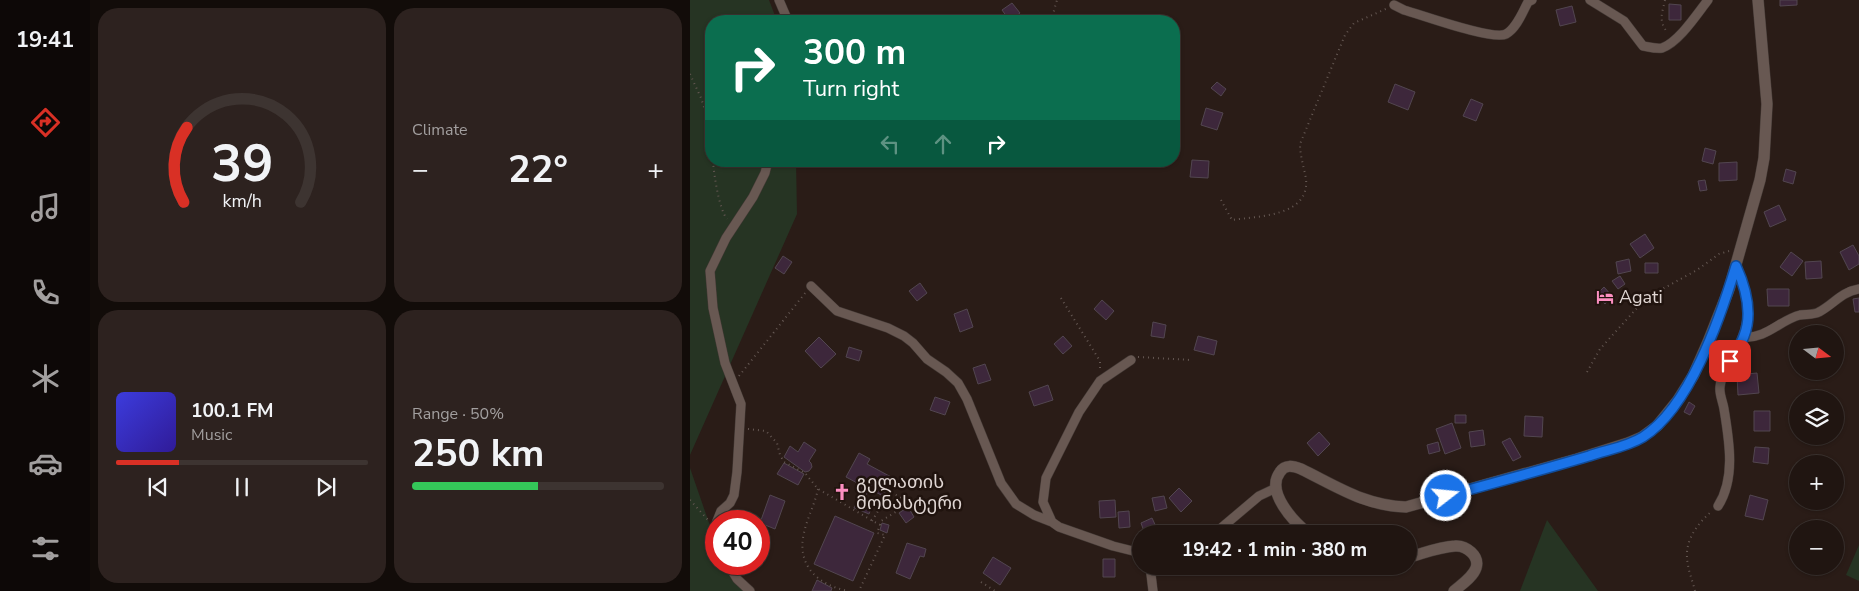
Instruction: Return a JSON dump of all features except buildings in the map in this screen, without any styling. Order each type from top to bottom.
[{"type":"street","points":[[779,0],[785,15]]},
{"type":"street","points":[[1394,5],[1404,10],[1495,36],[1506,34],[1516,24],[1528,2],[1532,0]]},
{"type":"street","points":[[1590,0],[1624,21],[1643,46],[1662,48],[1676,39],[1708,0]]},
{"type":"street","points":[[1300,525],[1290,515],[1279,498],[1276,488],[1276,479],[1284,467],[1301,468],[1372,502],[1388,506],[1406,507],[1577,459],[1642,437],[1669,413],[1693,376],[1708,342],[1736,266],[1760,180],[1767,132],[1767,104],[1758,0]]},
{"type":"street","points":[[722,510],[730,503],[734,495],[741,404],[726,363],[713,308],[710,271],[726,238],[753,197],[766,167]]},
{"type":"street","points":[[1718,506],[1726,495],[1729,479],[1729,436],[1720,389],[1723,373],[1744,337],[1748,318],[1746,291],[1736,266]]},
{"type":"street","points":[[811,286],[837,311],[888,328],[904,336],[914,343],[927,359],[958,383],[967,399],[1001,483],[1016,504],[1059,527],[1082,536],[1132,550]]},
{"type":"street","points":[[1744,337],[1752,338],[1761,335],[1799,315],[1818,313],[1842,294],[1859,289]]},
{"type":"street","points":[[1052,522],[1043,502],[1046,478],[1079,412],[1100,381],[1131,360]]},
{"type":"street","points":[[1225,525],[1259,496],[1276,488]]},
{"type":"street","points":[[1417,555],[1457,545],[1472,552],[1476,560],[1476,568],[1454,591]]},
{"type":"street","points":[[735,575],[750,591]]},
{"type":"street","points":[[1151,575],[1153,591]]},
{"type":"path","points":[[1053,15],[1057,0]]},
{"type":"path","points":[[1665,0],[1661,20],[1663,27],[1676,39]]},
{"type":"path","points":[[1221,200],[1232,220],[1285,212],[1295,205],[1304,193],[1306,181],[1300,156],[1300,144],[1345,35],[1354,23],[1394,5]]},
{"type":"path","points":[[690,74],[705,110]]},
{"type":"path","points":[[714,167],[726,218],[736,224]]},
{"type":"path","points":[[1587,372],[1600,349],[1646,298],[1697,270],[1719,254],[1741,247]]},
{"type":"path","points":[[733,384],[811,286]]},
{"type":"path","points":[[1061,298],[1100,361],[1100,381]]},
{"type":"path","points":[[1131,360],[1139,357],[1191,360]]},
{"type":"path","points":[[740,428],[766,431],[777,443],[784,462],[805,473],[818,489],[880,525]]},
{"type":"path","points":[[818,489],[815,504],[804,532],[801,548],[807,567],[818,578],[849,591]]},
{"type":"path","points":[[859,591],[885,536],[877,533],[881,521],[907,505],[907,502],[887,489]]},
{"type":"path","points":[[872,521],[890,491]]},
{"type":"path","points":[[690,500],[705,514]]},
{"type":"path","points":[[1694,591],[1687,563],[1689,540],[1698,523],[1718,506]]},
{"type":"path","points":[[980,582],[995,591]]},
{"type":"green space","points":[[690,0],[769,0],[775,15],[705,15],[705,167],[796,167],[797,214],[690,455]]},
{"type":"green space","points":[[690,468],[705,511],[705,575],[733,575],[745,591],[690,591]]},
{"type":"green space","points":[[1547,520],[1598,591],[1520,591]]},
{"type":"green space","points":[[1859,545],[1859,581],[1846,575]]},
{"type":"place","name":"Agati","points":[[1605,297]]},
{"type":"place","name":"გელათის მონასტერი","points":[[842,492]]},
{"type":"route","points":[[1446,496],[1628,443],[1642,437],[1657,426],[1669,413],[1693,376],[1729,289],[1736,266],[1746,291],[1748,318],[1744,337],[1730,361]]}]
